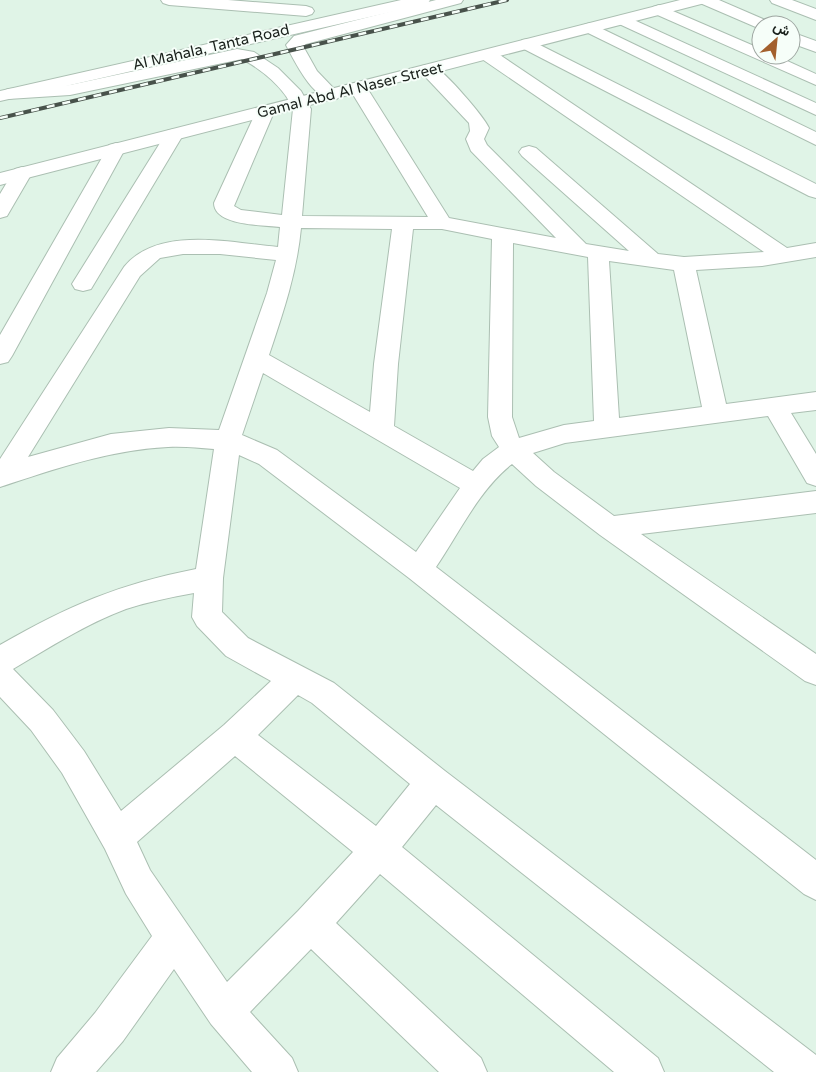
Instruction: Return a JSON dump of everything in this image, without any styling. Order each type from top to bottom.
[{"type":"main road","points":[[169,0],[306,11]]},
{"type":"main road","name":"Al Mahala, Tanta Road","points":[[153,45],[359,0]]},
{"type":"main road","name":"Al Mahala, Tanta Road","points":[[4,95],[422,0]]},
{"type":"main road","points":[[328,92],[310,74],[294,45],[300,40],[455,0]]},
{"type":"main road","name":"Gamal Abd Al Naser Street","points":[[0,179],[265,112],[298,99],[358,88],[700,0]]},
{"type":"main road","points":[[706,0],[751,19]]},
{"type":"main road","points":[[778,0],[816,15]]},
{"type":"main road","points":[[659,10],[816,80]]},
{"type":"main road","points":[[624,20],[816,110]]},
{"type":"main road","points":[[590,28],[816,138]]},
{"type":"main road","points":[[801,41],[816,47]]},
{"type":"main road","points":[[528,44],[816,192]]},
{"type":"main road","points":[[4,95],[70,90],[237,54],[248,55],[282,81],[298,99],[302,109],[288,254],[278,293],[228,440],[209,578],[207,617],[237,647],[323,693],[433,782],[806,1072]]},
{"type":"main road","points":[[488,55],[783,255]]},
{"type":"main road","points":[[428,70],[480,126],[480,132],[475,142],[478,147],[588,250],[606,428]]},
{"type":"main road","points":[[358,88],[442,223]]},
{"type":"main road","points":[[265,112],[224,203],[224,208],[236,216],[291,222],[442,223],[588,250],[653,261],[684,264],[816,250]]},
{"type":"main road","points":[[83,284],[174,135]]},
{"type":"main road","points":[[0,356],[116,149]]},
{"type":"main road","points":[[530,152],[653,261]]},
{"type":"main road","points":[[0,212],[22,173]]},
{"type":"main road","points":[[381,430],[386,364],[403,222]]},
{"type":"main road","points":[[503,234],[500,417],[505,436],[513,450],[545,479],[610,527],[816,671]]},
{"type":"main road","points":[[1,477],[132,272],[145,259],[157,252],[192,247],[288,254]]},
{"type":"main road","points":[[684,264],[716,414]]},
{"type":"main road","points":[[256,358],[476,485]]},
{"type":"main road","points":[[419,570],[476,485],[492,466],[513,450],[564,434],[816,400]]},
{"type":"main road","points":[[775,407],[816,476]]},
{"type":"main road","points":[[1,477],[56,458],[111,444],[169,437],[228,440],[268,457],[419,570],[816,882]]},
{"type":"main road","points":[[610,527],[812,505]]},
{"type":"main road","points":[[0,661],[67,622],[106,604],[151,590],[209,578]]},
{"type":"main road","points":[[0,676],[42,720],[73,762],[117,837],[138,882],[174,937],[224,1011],[278,1072]]},
{"type":"main road","points":[[117,837],[235,736],[296,678]]},
{"type":"main road","points":[[235,736],[379,849],[509,956],[644,1072]]},
{"type":"main road","points":[[224,1011],[311,924],[379,849],[433,782]]},
{"type":"main road","points":[[311,924],[467,1072]]},
{"type":"main road","points":[[71,1072],[109,1027],[174,937]]},
{"type":"railway","points":[[0,118],[507,0]]}]
